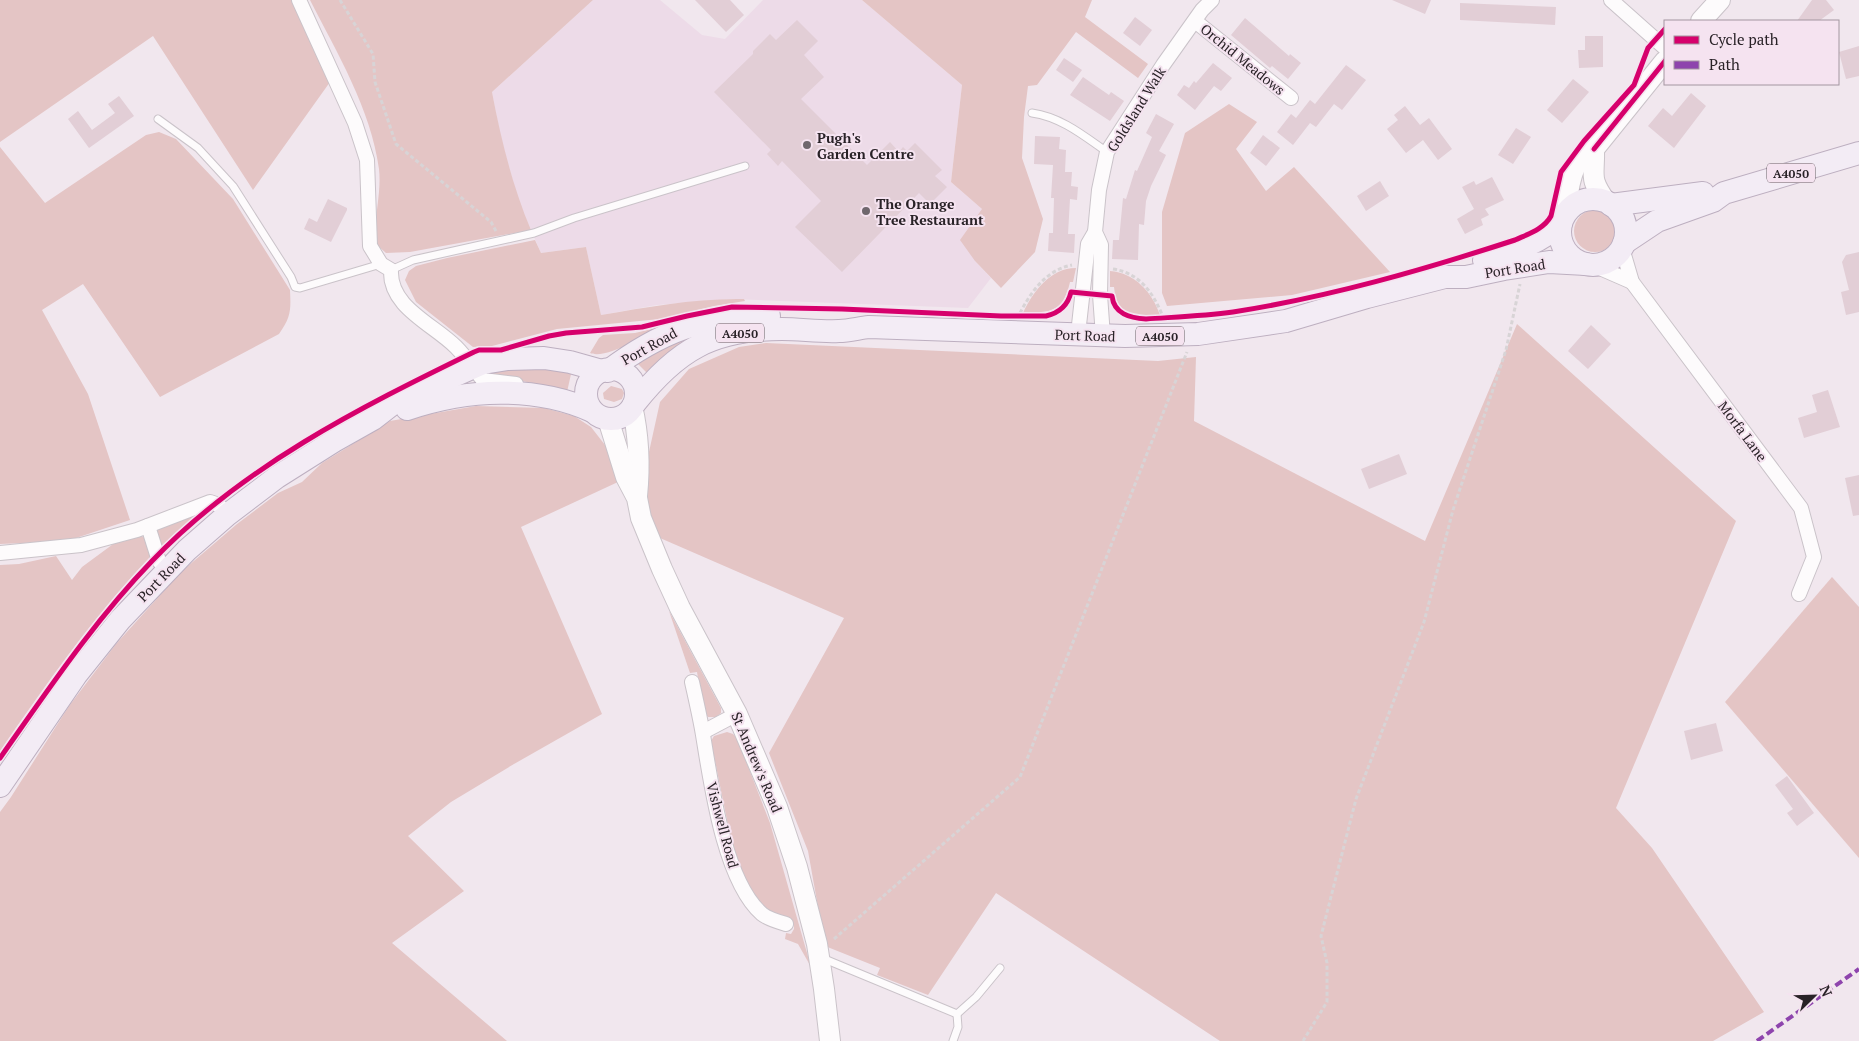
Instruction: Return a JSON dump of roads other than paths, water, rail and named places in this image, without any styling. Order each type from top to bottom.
[{"type":"main road","name":"Port Road","points":[[634,404],[651,382],[682,354],[700,344],[751,330],[839,331],[869,327],[1103,336],[1209,333],[1286,320],[1445,277],[1466,277],[1549,262],[1590,265],[1608,261],[1615,257],[1623,246],[1657,221],[1713,201],[1724,193],[1859,153]]},
{"type":"main road","name":"Port Road","points":[[1445,277],[1462,266],[1532,244],[1553,231],[1575,204],[1583,201],[1595,199],[1608,204],[1710,192],[1724,193]]},
{"type":"main road","points":[[1608,204],[1615,208],[1625,222],[1626,238],[1623,246]]},
{"type":"main road","points":[[1564,217],[1560,234],[1563,245],[1567,252],[1576,260],[1590,265]]},
{"type":"main road","name":"Port Road","points":[[0,786],[95,650],[166,570],[227,515],[285,472],[373,419],[395,402],[484,363],[508,359],[557,359],[605,371],[656,339],[677,330],[713,320],[751,316],[840,319],[869,327]]},
{"type":"main road","points":[[605,371],[622,372],[634,384],[636,394],[634,404],[624,416],[616,419],[600,415],[588,404],[587,391],[590,382],[595,376],[605,371]]},
{"type":"main road","name":"Port Road","points":[[373,419],[467,394],[490,392],[529,394],[565,400],[600,415]]},
{"type":"street","points":[[299,0],[355,123],[366,160],[370,246],[386,267],[396,293],[403,303],[456,347],[483,380],[516,383],[529,394]]},
{"type":"street","name":"Goldsland Walk","points":[[1078,334],[1088,244],[1095,232],[1099,190],[1108,152],[1163,65],[1212,0]]},
{"type":"street","points":[[1611,0],[1664,47]]},
{"type":"street","points":[[1702,20],[1720,0]]},
{"type":"street","name":"Orchid Meadows","points":[[1195,21],[1291,98]]},
{"type":"street","points":[[1608,204],[1597,190],[1592,174],[1594,149],[1664,62]]},
{"type":"street","points":[[1564,217],[1570,179],[1576,166],[1587,151],[1594,149]]},
{"type":"street","name":"Goldsland Walk","points":[[1095,232],[1101,245],[1103,336]]},
{"type":"street","name":"Morfa Lane","points":[[1623,246],[1632,282],[1800,508],[1814,556],[1799,594]]},
{"type":"street","name":"Morfa Lane","points":[[1590,265],[1632,282]]},
{"type":"street","name":"St Andrew's Road","points":[[634,404],[639,472],[636,498]]},
{"type":"street","name":"St Andrew's Road","points":[[600,415],[636,498],[648,534],[676,600],[737,714],[777,806],[797,867],[818,951],[830,1041]]},
{"type":"street","points":[[0,552],[82,545],[148,526],[210,502],[219,505],[227,515]]},
{"type":"street","points":[[148,526],[158,561],[166,570]]},
{"type":"street","name":"Vishwell Road","points":[[692,682],[703,732],[714,800],[730,861],[746,896],[763,915],[786,924]]},
{"type":"street","points":[[703,732],[737,714]]},
{"type":"lane","points":[[1032,113],[1044,114],[1058,119],[1108,152]]},
{"type":"lane","points":[[158,119],[198,148],[233,186],[291,277],[295,287],[300,288],[413,260],[534,234],[574,218],[745,166]]},
{"type":"lane","points":[[818,951],[957,1014]]},
{"type":"lane","points":[[957,1014],[976,997],[1000,968]]},
{"type":"lane","points":[[953,1041],[958,1027],[957,1014]]},
{"type":"place","name":"Pugh's Garden Centre","points":[[807,145]]},
{"type":"place","name":"The Orange Tree Restaurant","points":[[866,211]]}]
